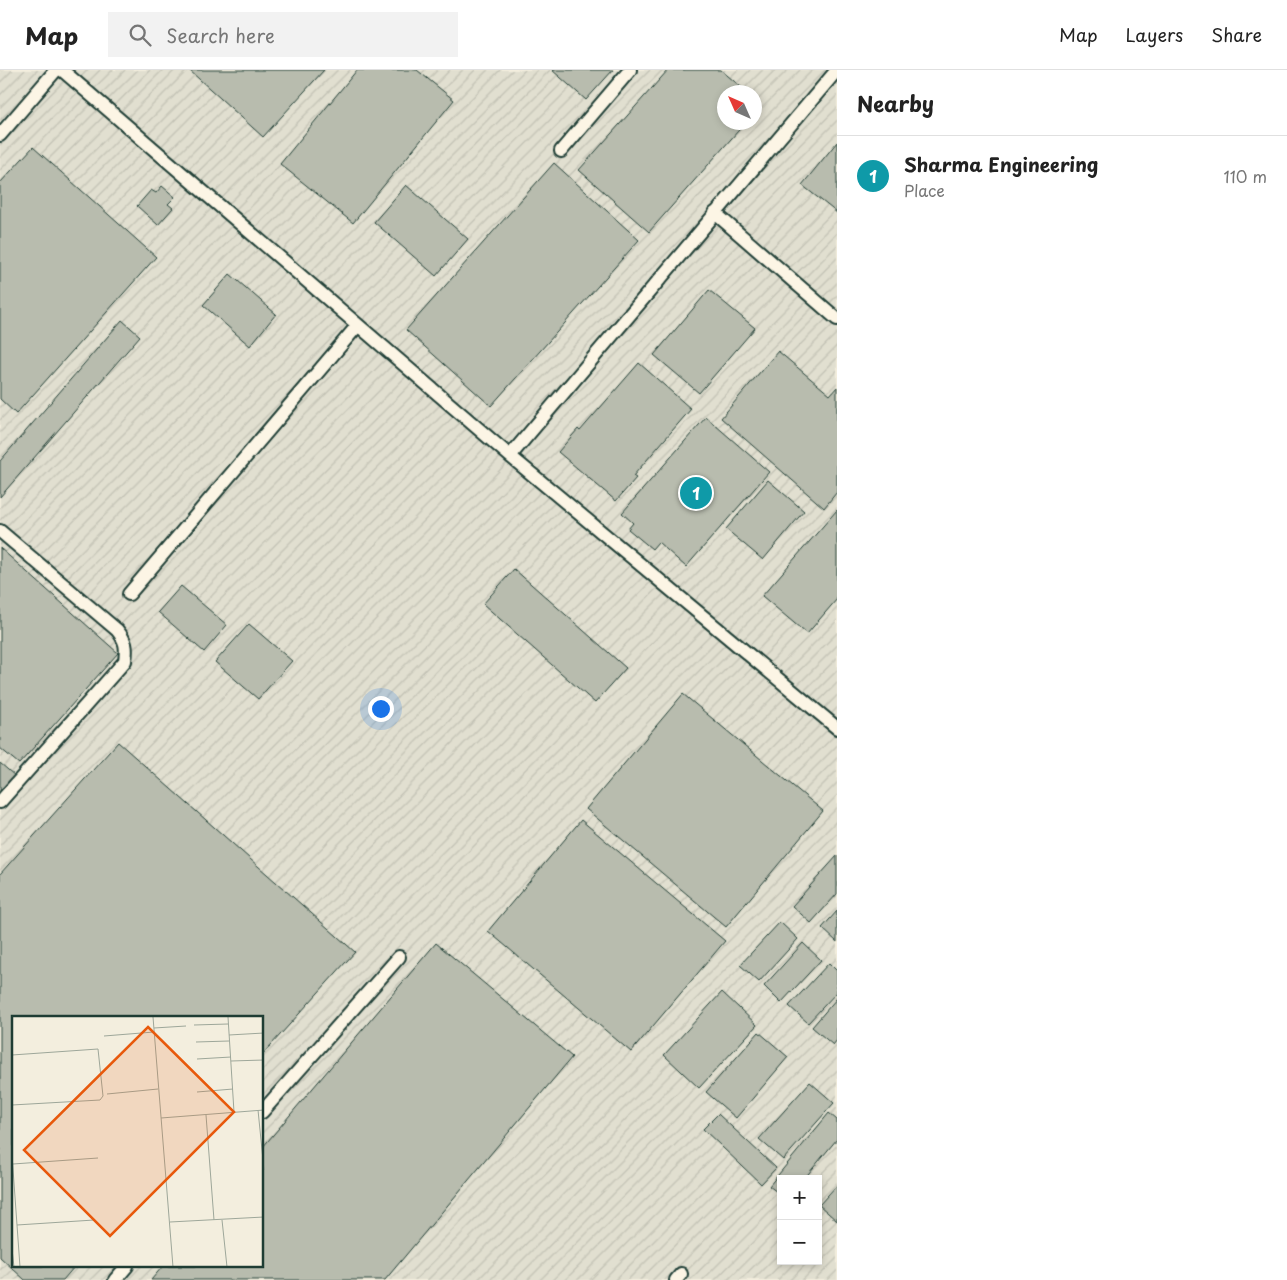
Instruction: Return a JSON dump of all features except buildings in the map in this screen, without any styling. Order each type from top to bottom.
[{"type":"lane","points":[[0,135],[56,70]]},
{"type":"lane","points":[[62,70],[510,456],[837,728]]},
{"type":"lane","points":[[561,151],[630,70]]},
{"type":"lane","points":[[510,456],[837,70]]},
{"type":"lane","points":[[715,214],[837,318]]},
{"type":"lane","points":[[129,594],[358,325]]},
{"type":"lane","points":[[0,531],[117,630],[127,646],[125,661],[0,802]]},
{"type":"lane","points":[[264,1110],[398,958]]},
{"type":"lane","points":[[115,1280],[125,1268]]},
{"type":"shaded area","points":[[0,70],[837,70],[837,1280],[0,1280]]},
{"type":"place","name":"Sharma Engineering","points":[[696,493]]}]
